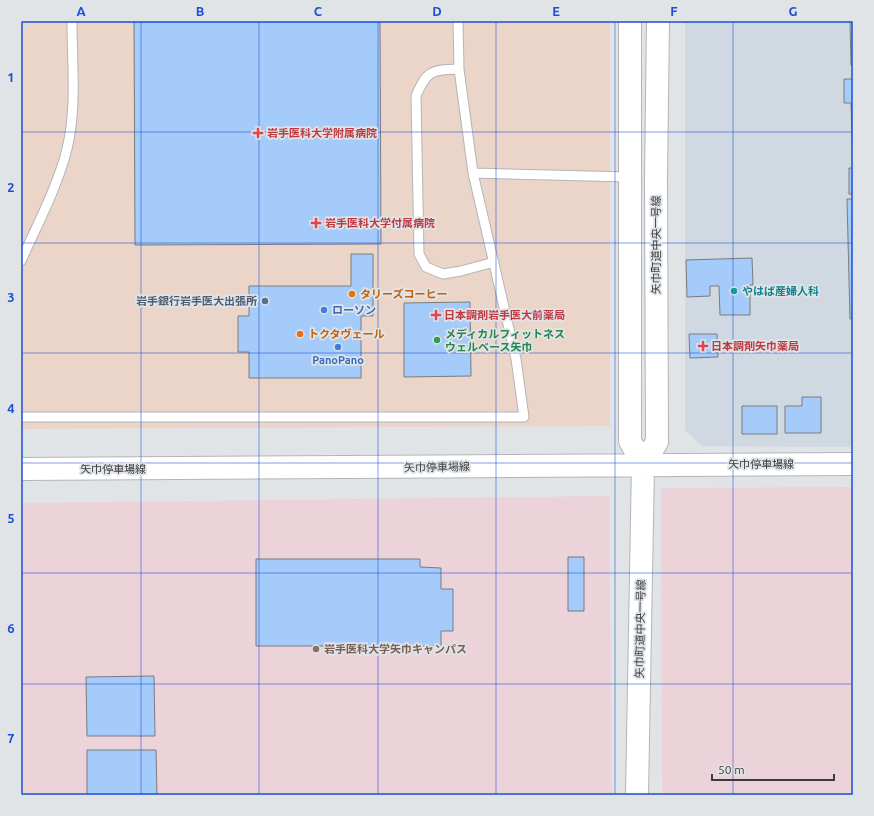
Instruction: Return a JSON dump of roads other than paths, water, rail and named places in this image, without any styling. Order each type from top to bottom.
[{"type":"street","points":[[630,21],[630,441],[643,464]]},
{"type":"street","name":"矢巾町道中央一号線","points":[[637,795],[643,464],[657,442],[656,178],[658,21]]},
{"type":"street","name":"矢巾停車場線","points":[[21,469],[270,469],[643,464],[853,464]]},
{"type":"lane","points":[[21,261],[52,192],[67,148],[72,106],[72,21]]},
{"type":"lane","points":[[21,417],[524,417],[516,359],[473,173],[459,69],[458,21]]},
{"type":"lane","points":[[459,69],[437,70],[424,79],[416,96],[420,254],[426,267],[443,274],[461,271],[494,262]]},
{"type":"lane","points":[[473,173],[629,177]]},
{"type":"place","name":"岩手医科大学附属病院","points":[[258,133]]},
{"type":"place","name":"岩手医科大学付属病院","points":[[316,223]]},
{"type":"place","name":"やはば産婦人科","points":[[734,291]]},
{"type":"place","name":"タリーズコーヒー","points":[[352,294]]},
{"type":"place","name":"岩手銀行岩手医大出張所","points":[[265,301]]},
{"type":"place","name":"ローソン","points":[[324,310]]},
{"type":"place","name":"日本調剤岩手医大前薬局","points":[[436,315]]},
{"type":"place","name":"トクタヴェール","points":[[300,334]]},
{"type":"place","name":"メディカルフィットネス ウェルベース矢巾","points":[[437,340]]},
{"type":"place","name":"日本調剤矢巾薬局","points":[[703,346]]},
{"type":"place","name":"PanoPano","points":[[338,347]]},
{"type":"place","name":"岩手医科大学矢巾キャンパス","points":[[316,649]]}]
